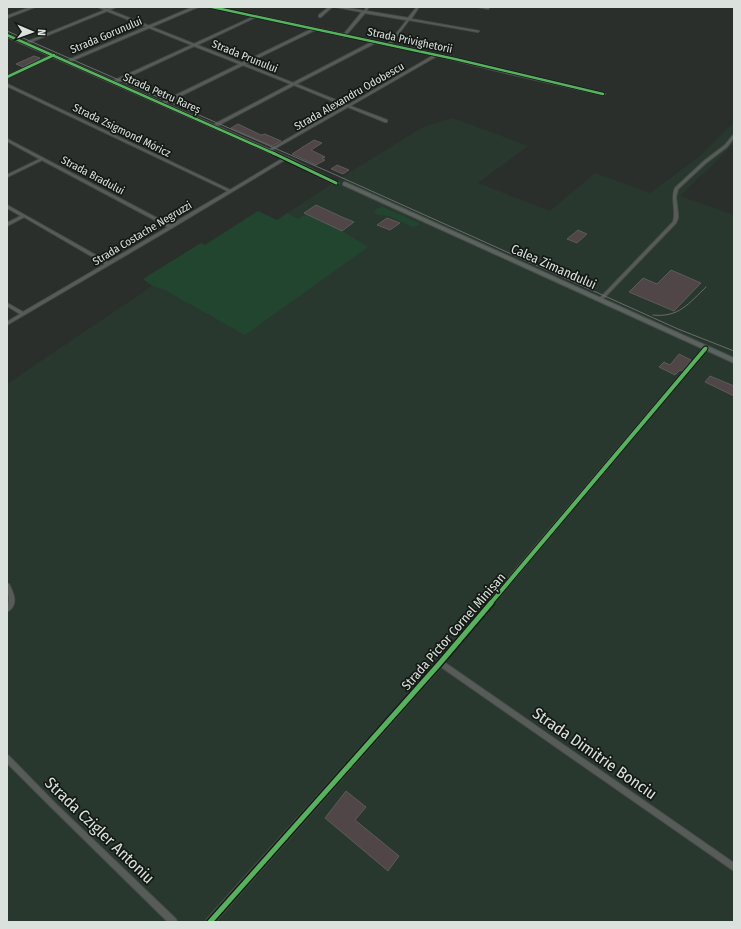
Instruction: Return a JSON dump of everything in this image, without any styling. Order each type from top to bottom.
[{"type":"main road","name":"Strada Petru Rareș","points":[[7,35],[309,169]]},
{"type":"main road","name":"Calea Zimandului","points":[[309,169],[734,361]]},
{"type":"street","points":[[7,17],[34,7]]},
{"type":"street","name":"Strada Prunului","points":[[99,7],[386,121]]},
{"type":"street","points":[[25,43],[115,7]]},
{"type":"street","name":"Strada Gorunului","points":[[68,61],[196,7]]},
{"type":"street","name":"Strada Privighetorii","points":[[212,7],[437,55],[603,94]]},
{"type":"street","points":[[320,16],[330,7]]},
{"type":"street","points":[[337,7],[478,31]]},
{"type":"street","points":[[344,36],[368,7]]},
{"type":"street","points":[[389,45],[418,7]]},
{"type":"street","points":[[479,7],[488,8]]},
{"type":"street","points":[[114,82],[256,16]]},
{"type":"street","points":[[163,103],[314,29]]},
{"type":"street","points":[[214,126],[374,42]]},
{"type":"street","name":"Strada Alexandru Odobescu","points":[[269,151],[437,55]]},
{"type":"street","points":[[7,77],[54,56]]},
{"type":"street","name":"Strada Zsigmond Móricz","points":[[7,85],[230,191]]},
{"type":"street","points":[[600,300],[674,224],[677,218],[674,193],[676,189],[705,162],[726,146],[734,136]]},
{"type":"street","name":"Strada Bradului","points":[[7,140],[171,227]]},
{"type":"street","name":"Strada Costache Negruzzi","points":[[7,324],[286,158]]},
{"type":"street","points":[[7,176],[42,159]]},
{"type":"street","points":[[7,206],[108,264]]},
{"type":"street","points":[[7,225],[23,216]]},
{"type":"street","points":[[7,304],[23,314]]},
{"type":"street","name":"Strada Pictor Cornel Minișan","points":[[210,922],[440,663],[706,348]]},
{"type":"street","points":[[7,586],[12,599],[12,604],[7,610]]},
{"type":"street","name":"Strada Dimitrie Bonciu","points":[[440,663],[734,866]]},
{"type":"street","name":"Strada Czigler Antoniu","points":[[7,758],[53,805],[174,922]]},
{"type":"shaded area","points":[[453,118],[528,146],[478,183],[550,211],[595,173],[650,193],[701,155],[734,122],[734,144],[680,196],[734,215],[734,922],[7,922],[7,384],[152,286],[143,279],[201,243],[205,245],[258,211],[277,220],[345,175],[423,127]]},
{"type":"green space","points":[[383,207],[419,223],[419,225],[413,227],[389,216],[379,215],[374,212],[378,208]]},
{"type":"green space","points":[[258,211],[277,220],[287,213],[298,219],[306,214],[342,231],[368,247],[245,335],[163,289],[153,286],[143,279],[201,243],[205,245]]},
{"type":"building","points":[[34,56],[40,58],[23,67],[16,64]]},
{"type":"building","points":[[238,124],[261,135],[265,134],[281,141],[272,146],[231,128]]},
{"type":"building","points":[[314,140],[322,143],[311,150],[325,157],[322,158],[325,160],[316,165],[292,154]]},
{"type":"building","points":[[337,165],[349,170],[343,174],[331,169]]},
{"type":"building","points":[[316,205],[354,222],[342,231],[304,213]]},
{"type":"building","points":[[387,218],[400,223],[390,230],[377,225]]},
{"type":"building","points":[[578,230],[587,234],[577,243],[567,239]]},
{"type":"building","points":[[671,270],[701,283],[674,311],[629,292],[643,278],[657,284]]},
{"type":"building","points":[[679,354],[691,360],[682,371],[680,370],[675,375],[659,367],[664,362],[670,365]]},
{"type":"building","points":[[710,376],[734,386],[734,396],[705,382]]},
{"type":"building","points":[[346,791],[366,807],[355,820],[399,856],[388,871],[325,818]]},
{"type":"tram line","points":[[7,31],[327,171],[678,329],[734,351]]},
{"type":"tram line","points":[[653,315],[677,312],[689,304],[706,287]]},
{"type":"cycle path","points":[[212,7],[455,59],[603,94]]},
{"type":"cycle path","points":[[7,35],[290,160],[336,183]]},
{"type":"cycle path","points":[[7,77],[54,55]]},
{"type":"cycle path","points":[[210,922],[440,663],[706,348]]}]
